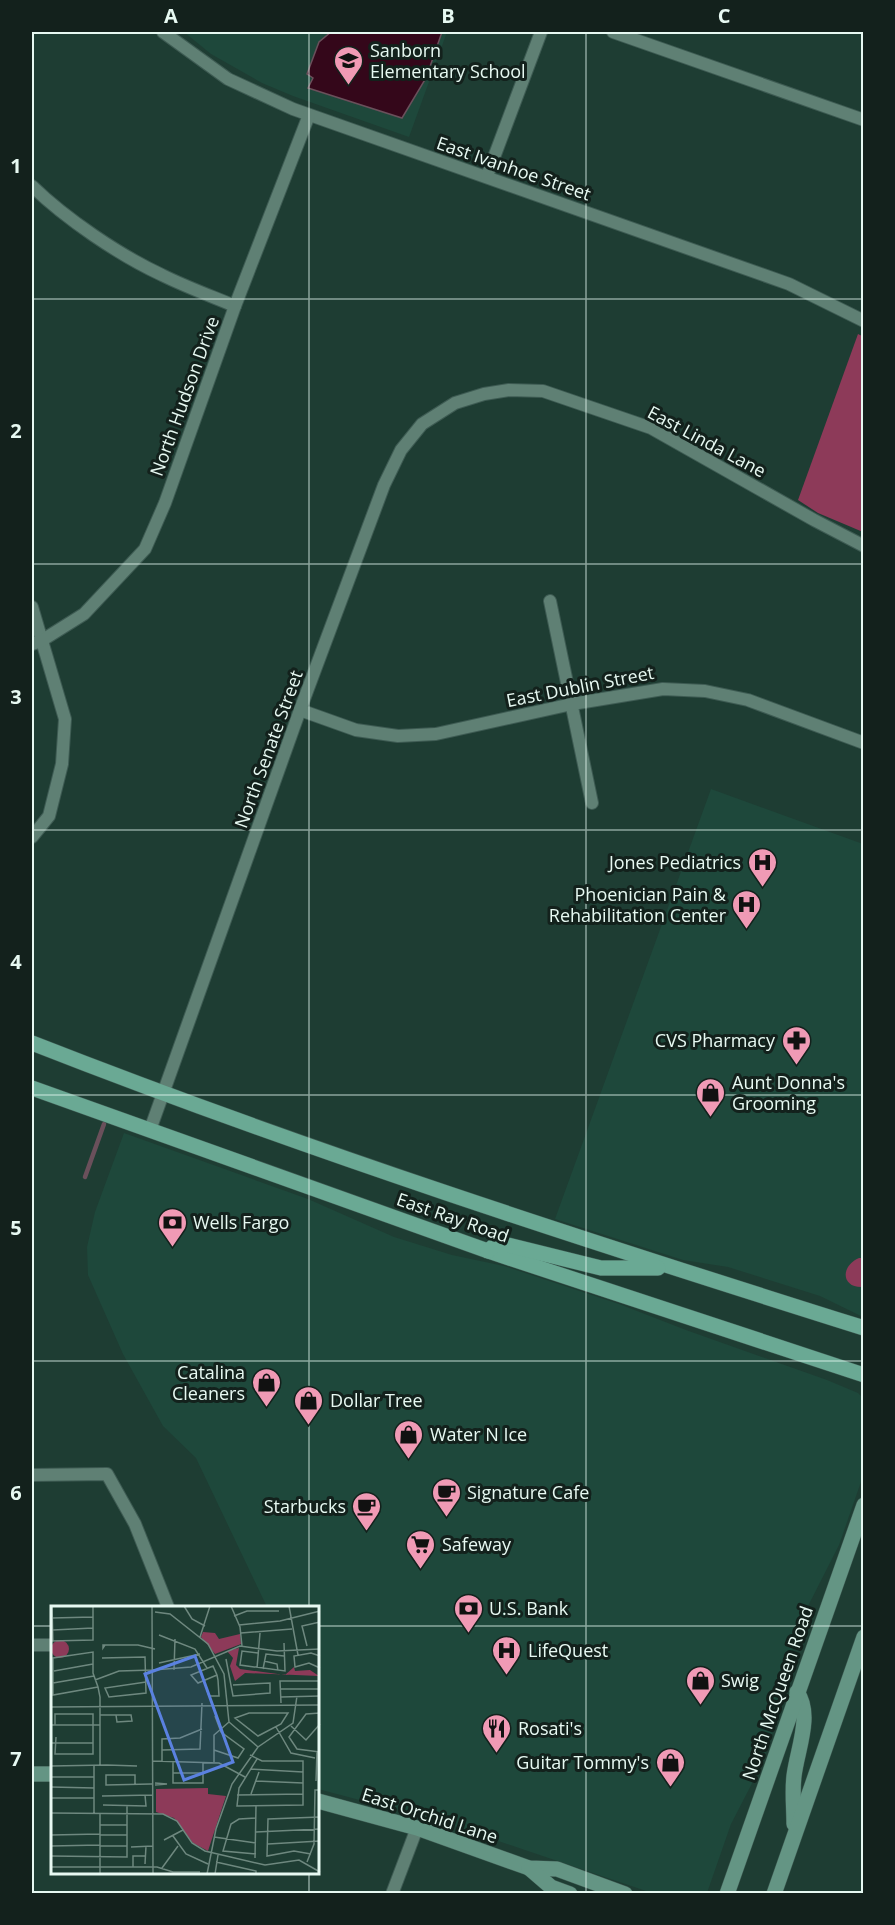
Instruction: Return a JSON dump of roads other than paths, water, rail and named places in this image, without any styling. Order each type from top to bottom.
[{"type":"main road","name":"East Ray Road","points":[[32,1043],[162,1094],[541,1226],[864,1328]]},
{"type":"main road","name":"East Ray Road","points":[[32,1088],[488,1251],[864,1375]]},
{"type":"main road","points":[[488,1251],[495,1245],[508,1245],[601,1268],[673,1268]]},
{"type":"main road","name":"North McQueen Road","points":[[727,1893],[864,1505]]},
{"type":"main road","points":[[774,1893],[864,1638]]},
{"type":"main road","points":[[794,1836],[794,1778],[805,1715],[802,1700],[797,1692]]},
{"type":"main road","points":[[32,1774],[51,1774]]},
{"type":"main road","name":"East Orchid Lane","points":[[320,1803],[417,1828],[529,1868],[557,1869],[625,1893]]},
{"type":"main road","name":"East Orchid Lane","points":[[529,1868],[551,1887],[570,1893]]},
{"type":"street","name":"East Ivanhoe Street","points":[[163,32],[228,79],[309,115],[789,284],[864,321]]},
{"type":"street","points":[[487,176],[541,32]]},
{"type":"street","points":[[613,32],[864,120]]},
{"type":"street","name":"North Hudson Drive","points":[[36,643],[84,614],[145,549],[165,503],[235,306],[309,115]]},
{"type":"street","points":[[32,186],[43,197],[98,238],[161,275],[235,306]]},
{"type":"street","name":"East Linda Lane","points":[[455,403],[484,394],[509,390],[543,391],[651,428],[864,546]]},
{"type":"street","name":"North Senate Street","points":[[150,1130],[300,710],[384,484],[401,450],[422,424],[455,403]]},
{"type":"street","points":[[550,601],[592,802]]},
{"type":"street","points":[[32,607],[36,643],[65,719],[62,764],[49,816],[32,837]]},
{"type":"street","name":"East Dublin Street","points":[[300,710],[356,730],[398,736],[436,734],[572,704],[663,689],[705,690],[748,700],[864,743]]},
{"type":"street","points":[[32,1475],[108,1474],[135,1524],[168,1606]]},
{"type":"street","points":[[32,1645],[51,1645]]},
{"type":"street","points":[[392,1893],[417,1828]]},
{"type":"waterway","points":[[85,1177],[104,1124]]},
{"type":"place","name":"Sanborn Elementary School","points":[[349,86]]},
{"type":"place","name":"Jones Pediatrics","points":[[762,888]]},
{"type":"place","name":"Phoenician Pain & Rehabilitation Center","points":[[747,930]]},
{"type":"place","name":"CVS Pharmacy","points":[[796,1066]]},
{"type":"place","name":"Aunt Donna's Grooming","points":[[711,1118]]},
{"type":"place","name":"Wells Fargo","points":[[172,1248]]},
{"type":"place","name":"Catalina Cleaners","points":[[266,1408]]},
{"type":"place","name":"Dollar Tree","points":[[309,1426]]},
{"type":"place","name":"Water N Ice","points":[[409,1460]]},
{"type":"place","name":"Signature Cafe","points":[[446,1518]]},
{"type":"place","name":"Starbucks","points":[[367,1532]]},
{"type":"place","name":"Safeway","points":[[421,1570]]},
{"type":"place","name":"U.S. Bank","points":[[468,1634]]},
{"type":"place","name":"LifeQuest","points":[[507,1676]]},
{"type":"place","name":"Swig","points":[[700,1706]]},
{"type":"place","name":"Rosati's","points":[[497,1754]]},
{"type":"place","name":"Guitar Tommy's","points":[[670,1788]]}]
